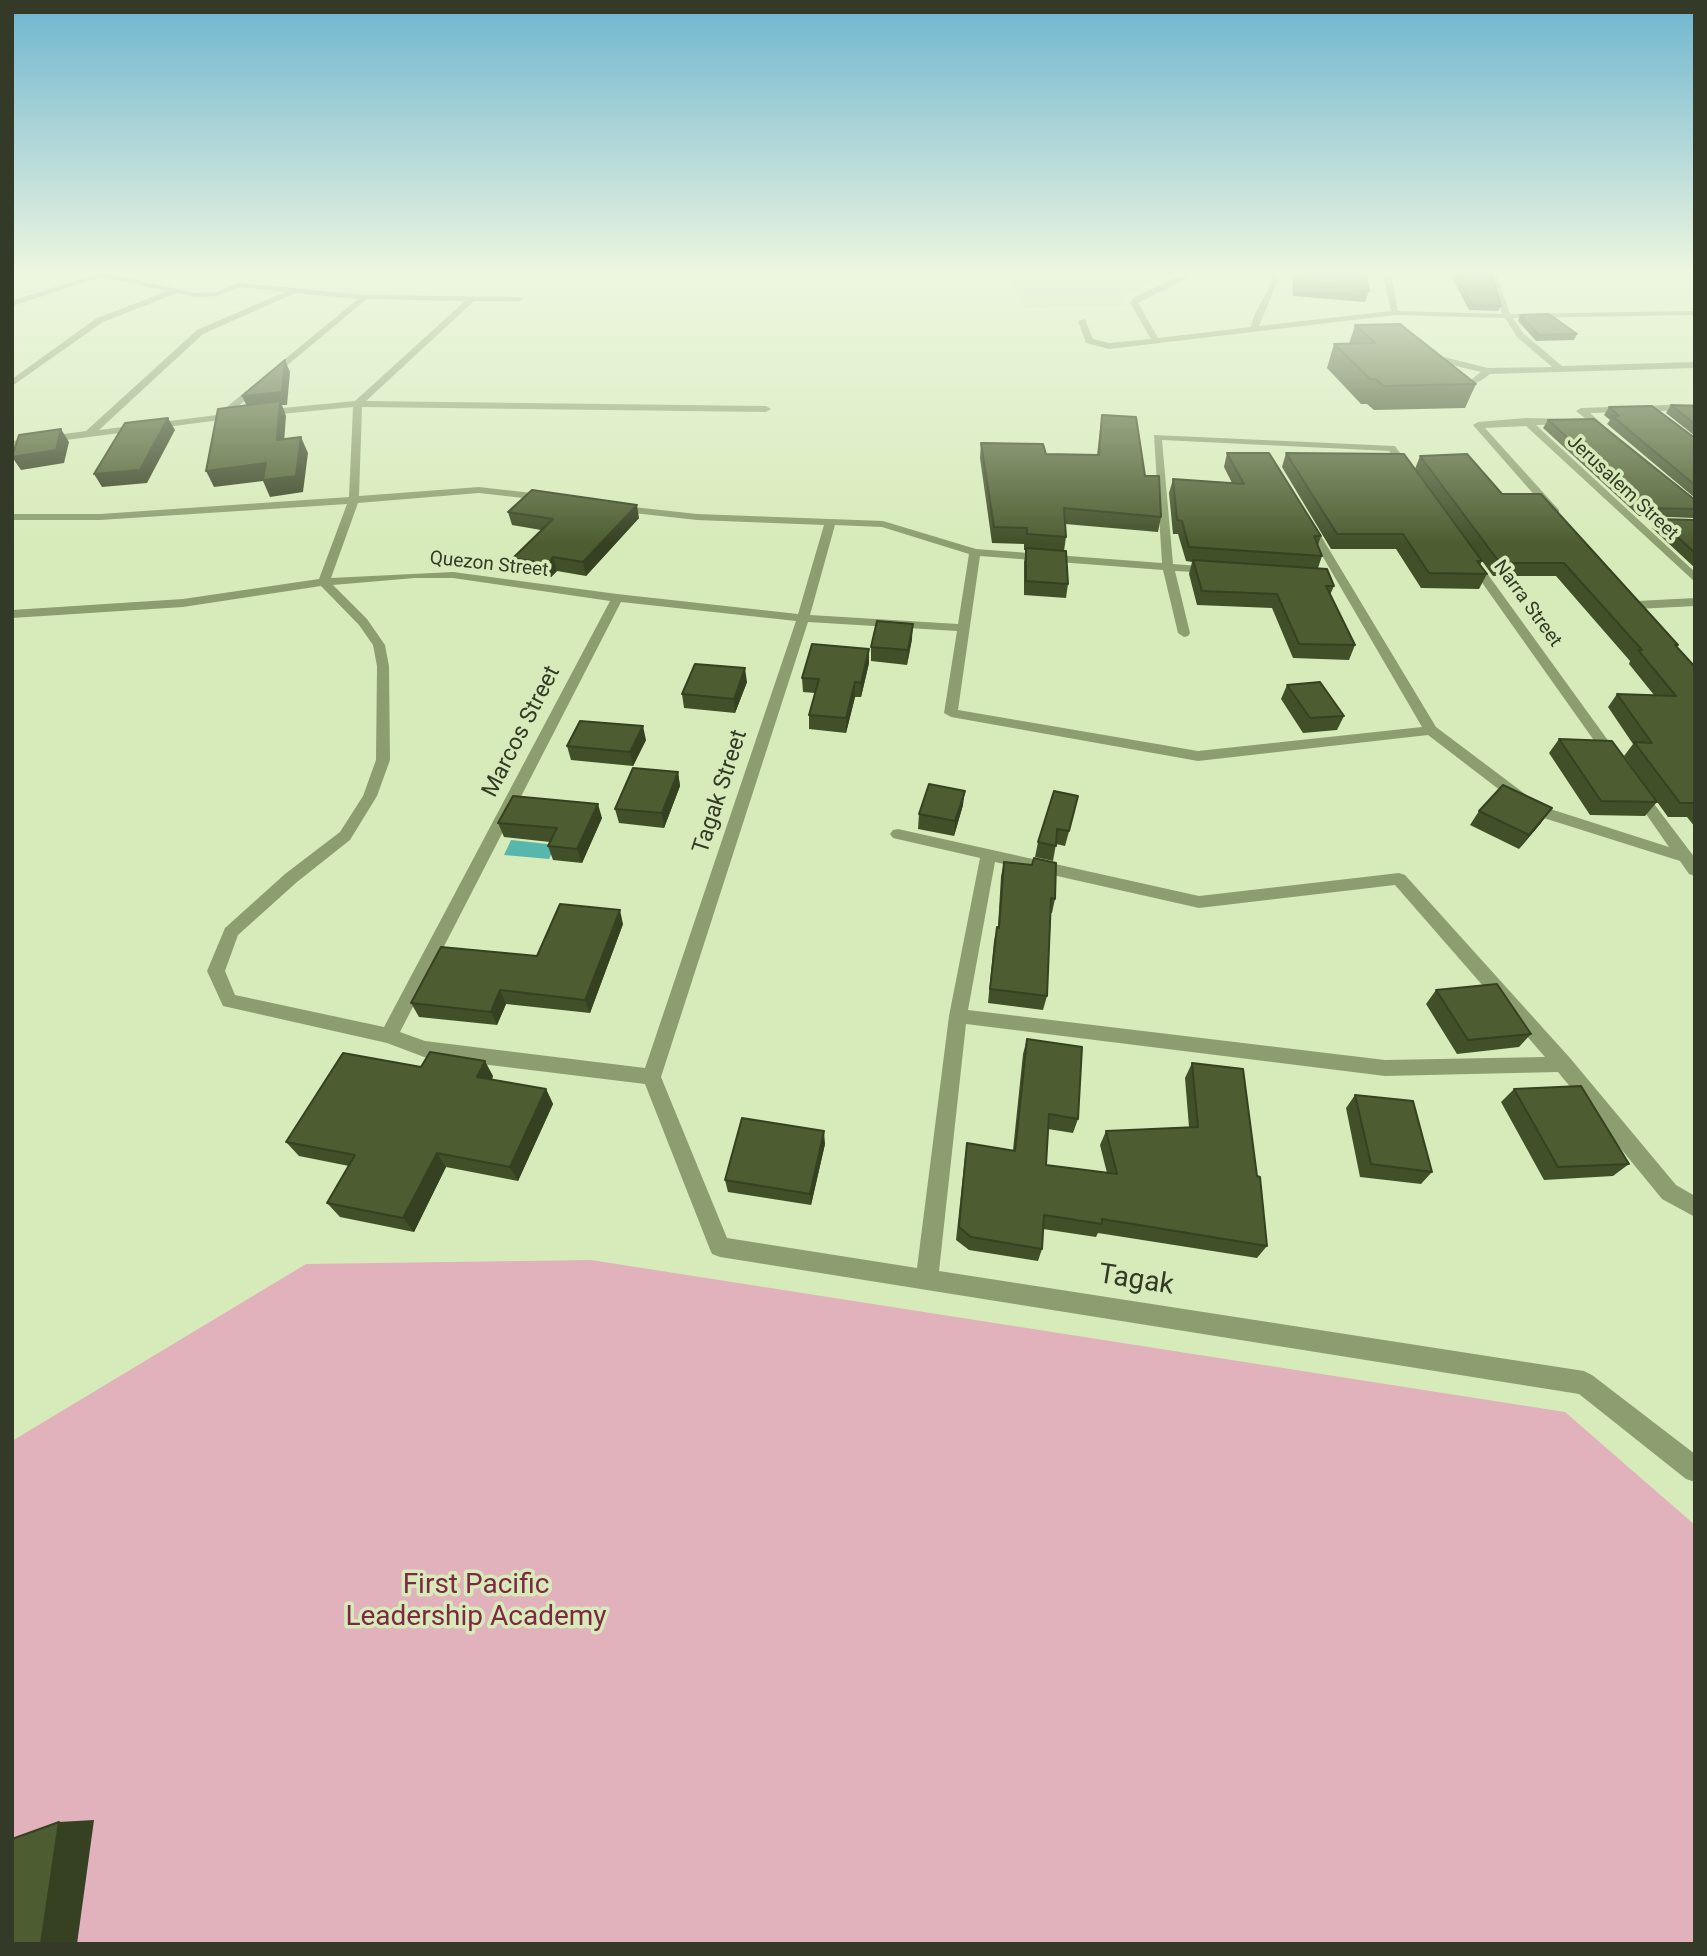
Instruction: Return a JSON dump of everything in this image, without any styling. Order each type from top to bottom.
[{"type":"street","points":[[12,383],[42,361]]},
{"type":"street","points":[[89,434],[168,361]]},
{"type":"street","points":[[220,417],[287,361]]},
{"type":"street","points":[[404,361],[358,404],[354,499],[324,582],[363,622],[379,645],[383,666],[383,760],[370,796],[345,835],[291,878],[231,932],[216,971],[229,1001],[389,1036],[424,1049],[652,1077]]},
{"type":"street","points":[[1430,361],[1423,365],[1436,377],[1456,384],[1473,383],[1488,371]]},
{"type":"street","points":[[1452,361],[1488,371],[1695,365]]},
{"type":"street","points":[[1551,361],[1560,369]]},
{"type":"street","points":[[12,444],[220,417],[358,404],[766,409]]},
{"type":"street","points":[[1613,438],[1581,411],[1695,407]]},
{"type":"street","points":[[1649,408],[1668,423]]},
{"type":"street","points":[[1566,525],[1478,425],[1525,421],[1592,421]]},
{"type":"street","name":"Jerusalem Street","points":[[1525,421],[1695,579]]},
{"type":"street","points":[[1184,633],[1168,567],[1157,437],[1262,448],[1392,448],[1416,482]]},
{"type":"street","points":[[12,517],[100,517],[479,490],[567,501]]},
{"type":"street","points":[[604,507],[697,517],[883,524],[975,552],[1222,570]]},
{"type":"street","points":[[1300,510],[1335,578],[1431,730],[1536,810],[1685,857]]},
{"type":"street","name":"Tagak Street","points":[[652,1077],[803,618],[831,520]]},
{"type":"street","points":[[1632,522],[1657,523]]},
{"type":"street","name":"Narra Street","points":[[1465,550],[1695,870]]},
{"type":"street","points":[[975,552],[951,713],[1198,756],[1431,730]]},
{"type":"street","name":"Quezon Street","points":[[12,614],[183,603],[324,582],[453,575],[617,598],[803,618],[963,628]]},
{"type":"street","name":"Marcos Street","points":[[389,1036],[617,598]]},
{"type":"street","points":[[1636,604],[1695,602]]},
{"type":"street","points":[[898,834],[1199,902],[1399,879],[1563,1065],[1668,1192],[1695,1207]]},
{"type":"street","points":[[927,1278],[958,1016],[989,854]]},
{"type":"street","points":[[958,1016],[1385,1068],[1563,1065]]},
{"type":"street","name":"Tagak","points":[[652,1077],[720,1247],[1584,1383],[1695,1470]]},
{"type":"green space","name":"First Pacific Leadership Academy","points":[[591,1260],[1565,1412],[1695,1525],[1695,1944],[12,1944],[12,1441],[306,1264]]},
{"type":"water","points":[[511,840],[556,845],[549,859],[504,855]]},
{"type":"building","points":[[283,361],[285,361],[282,392],[242,396]]},
{"type":"building","points":[[1352,361],[1447,361],[1476,384],[1383,386],[1376,379],[1370,379]]},
{"type":"building","points":[[280,401],[277,440],[301,437],[296,476],[263,480],[266,463],[206,471],[218,409]]},
{"type":"building","points":[[1671,405],[1695,406],[1695,424]]},
{"type":"building","points":[[1652,406],[1695,438],[1695,485],[1612,416],[1619,416],[1609,407]]},
{"type":"building","points":[[1102,415],[1136,417],[1145,476],[1159,476],[1161,517],[1064,508],[1066,537],[1027,534],[1027,528],[994,527],[981,443],[1043,444],[1046,454],[1099,455]]},
{"type":"building","points":[[168,418],[140,470],[94,474],[125,423]]},
{"type":"building","points":[[1594,419],[1695,500],[1695,509],[1645,508],[1548,420]]},
{"type":"building","points":[[61,429],[56,450],[12,457],[19,435]]},
{"type":"building","points":[[1227,453],[1269,453],[1321,536],[1314,536],[1322,556],[1189,547],[1182,521],[1177,520],[1173,479],[1244,484]]},
{"type":"building","points":[[1286,453],[1404,454],[1482,561],[1477,561],[1487,574],[1429,573],[1403,534],[1337,534]]},
{"type":"building","points":[[1467,454],[1502,494],[1541,494],[1695,667],[1695,803],[1680,803],[1634,742],[1652,743],[1617,694],[1676,696],[1638,650],[1642,650],[1564,563],[1500,563],[1420,456]]},
{"type":"building","points":[[532,490],[637,505],[583,562],[553,557],[548,564],[513,558],[553,519],[508,512]]},
{"type":"building","points":[[1658,519],[1695,520],[1695,553]]},
{"type":"building","points":[[1026,548],[1066,551],[1068,584],[1026,581]]},
{"type":"building","points":[[1193,560],[1327,569],[1334,586],[1326,586],[1355,645],[1299,644],[1277,594],[1202,591]]},
{"type":"building","points":[[877,621],[913,624],[908,650],[871,647]]},
{"type":"building","points":[[812,644],[869,649],[861,683],[855,682],[846,718],[809,715],[819,679],[802,678]]},
{"type":"building","points":[[695,664],[745,668],[734,699],[682,694]]},
{"type":"building","points":[[1320,682],[1344,716],[1310,718],[1287,685]]},
{"type":"building","points":[[580,721],[643,726],[630,752],[567,746]]},
{"type":"building","points":[[1559,739],[1612,741],[1657,802],[1601,801]]},
{"type":"building","points":[[633,768],[678,772],[662,813],[615,809]]},
{"type":"building","points":[[929,784],[965,791],[955,821],[919,814]]},
{"type":"building","points":[[1503,785],[1552,808],[1529,835],[1479,811]]},
{"type":"building","points":[[1054,791],[1078,796],[1069,831],[1057,829],[1056,846],[1038,842]]},
{"type":"building","points":[[513,796],[598,804],[577,849],[548,846],[557,828],[498,823]]},
{"type":"building","points":[[1034,858],[1056,863],[1055,899],[1051,898],[1047,996],[990,989],[997,927],[999,928],[1004,862],[1032,865]]},
{"type":"building","points":[[560,904],[620,910],[585,1000],[500,990],[491,1012],[411,1003],[441,947],[537,956]]},
{"type":"building","points":[[1497,984],[1531,1034],[1468,1040],[1436,990]]},
{"type":"building","points":[[1027,1039],[1082,1047],[1078,1119],[1049,1114],[1046,1165],[1117,1174],[1106,1131],[1198,1127],[1192,1063],[1243,1069],[1257,1176],[1260,1177],[1267,1246],[1102,1219],[1102,1224],[1044,1215],[1042,1249],[971,1237],[959,1227],[967,1143],[1015,1151]]},
{"type":"building","points":[[430,1052],[485,1061],[477,1077],[546,1089],[510,1167],[437,1153],[403,1218],[327,1203],[355,1155],[286,1142],[343,1053],[421,1067]]},
{"type":"building","points":[[1581,1086],[1629,1164],[1558,1167],[1514,1089]]},
{"type":"building","points":[[1355,1095],[1413,1101],[1432,1172],[1371,1164]]},
{"type":"building","points":[[742,1118],[824,1131],[810,1194],[725,1180]]},
{"type":"building","points":[[59,1822],[41,1944],[12,1944],[12,1839]]}]
